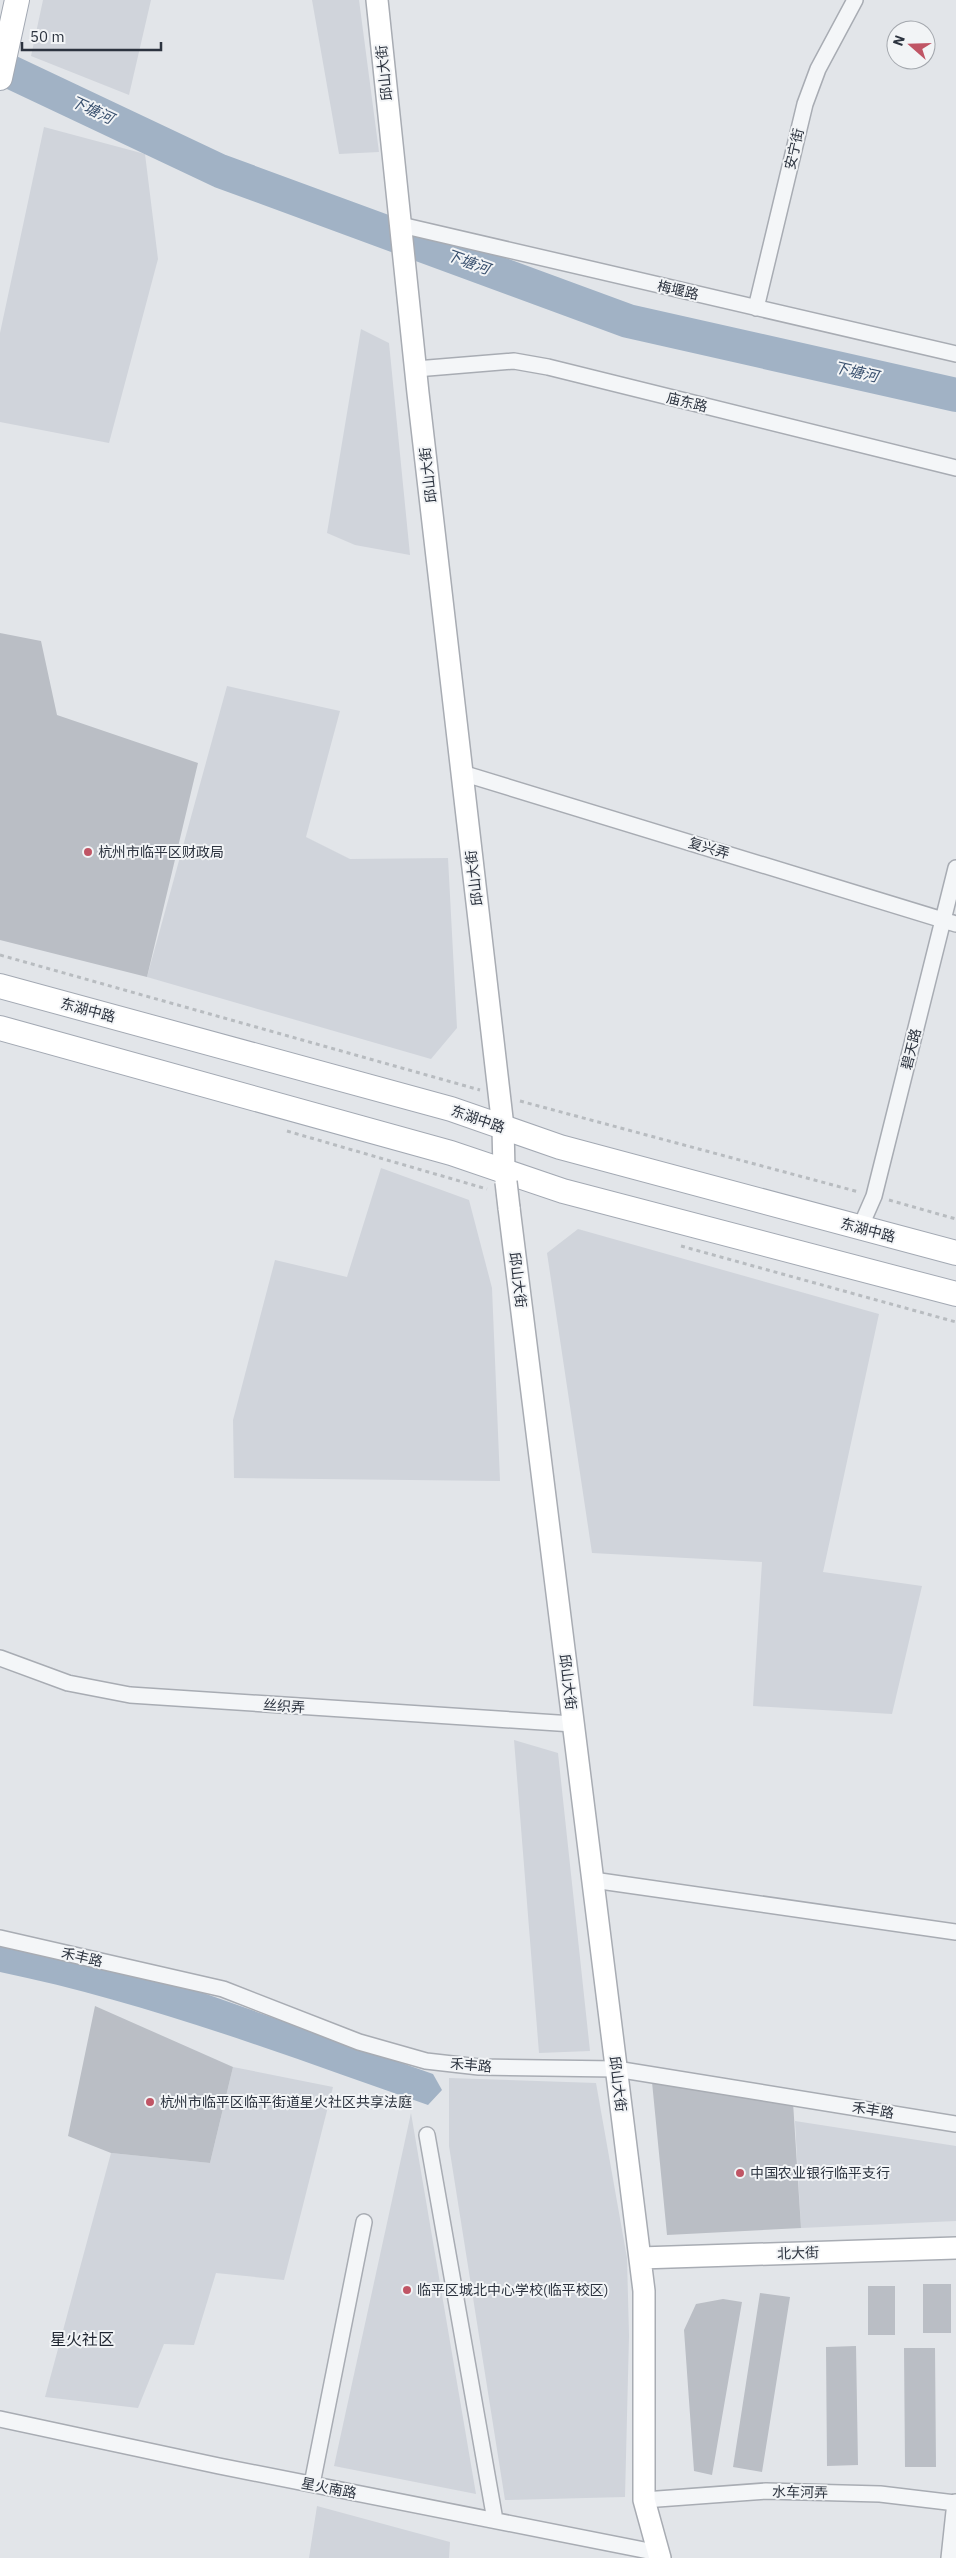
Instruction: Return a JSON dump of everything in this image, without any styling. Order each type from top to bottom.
[{"type":"main road","points":[[0,78],[17,0]]},
{"type":"main road","name":"邱山大街","points":[[377,0],[409,307],[503,1127],[501,1182],[509,1208],[644,2292],[644,2500],[660,2555]]},
{"type":"main road","name":"东湖中路","points":[[0,986],[451,1109],[560,1147],[956,1253]]},
{"type":"main road","points":[[0,1028],[442,1151],[501,1182],[563,1191],[956,1294]]},
{"type":"main road","name":"北大街","points":[[640,2258],[956,2248]]},
{"type":"street","name":"安宁街","points":[[756,308],[805,104],[818,69],[855,0]]},
{"type":"street","name":"梅堰路","points":[[401,226],[956,354]]},
{"type":"street","name":"庙东路","points":[[416,369],[514,362],[548,367],[956,468]]},
{"type":"street","name":"复兴弄","points":[[462,772],[949,922]]},
{"type":"street","name":"碧天路","points":[[860,1228],[874,1196],[949,922],[956,868]]},
{"type":"street","name":"丝织弄","points":[[0,1658],[68,1683],[130,1695],[573,1724]]},
{"type":"street","points":[[593,1880],[956,1932]]},
{"type":"street","name":"禾丰路","points":[[0,1938],[223,1989],[359,2042],[426,2061],[479,2067],[616,2069],[956,2124]]},
{"type":"street","points":[[427,2135],[495,2520]]},
{"type":"street","points":[[312,2484],[364,2222]]},
{"type":"street","name":"星火南路","points":[[0,2418],[660,2555]]},
{"type":"street","name":"水车河弄","points":[[644,2500],[766,2491],[880,2494],[955,2502]]},
{"type":"street","points":[[949,2558],[955,2502]]},
{"type":"path","points":[[284,1131],[501,1182]]},
{"type":"path","points":[[674,1244],[956,1322]]},
{"type":"shaded area","points":[[43,0],[151,0],[129,95],[31,56]]},
{"type":"shaded area","points":[[312,0],[359,0],[379,152],[339,154]]},
{"type":"shaded area","points":[[44,127],[145,154],[158,259],[109,443],[0,422],[0,333]]},
{"type":"shaded area","points":[[361,329],[389,343],[410,555],[355,545],[327,533]]},
{"type":"shaded area","points":[[227,686],[340,711],[306,837],[350,859],[448,858],[457,1028],[431,1059],[147,977]]},
{"type":"shaded area","points":[[381,1168],[469,1200],[492,1288],[500,1481],[234,1478],[233,1420],[275,1260],[347,1277]]},
{"type":"shaded area","points":[[578,1229],[879,1314],[823,1572],[922,1586],[892,1714],[753,1706],[762,1562],[592,1553],[547,1253]]},
{"type":"shaded area","points":[[514,1740],[558,1753],[590,2051],[539,2053]]},
{"type":"shaded area","points":[[233,2067],[333,2087],[284,2280],[216,2273],[194,2345],[164,2344],[138,2408],[45,2397],[111,2153],[210,2163]]},
{"type":"shaded area","points":[[449,2078],[596,2083],[627,2258],[629,2336],[625,2497],[505,2500],[449,2146]]},
{"type":"shaded area","name":"临平区城北中心学校(临平校区)","points":[[411,2113],[476,2494],[334,2466]]},
{"type":"shaded area","points":[[795,2121],[956,2146],[956,2221],[801,2228]]},
{"type":"shaded area","points":[[317,2506],[450,2542],[449,2558],[309,2558]]},
{"type":"water","points":[[0,1946],[155,1976],[433,2074],[442,2090],[428,2105],[270,2049],[163,2014],[55,1984],[0,1972]]},
{"type":"building","name":"杭州市临平区财政局","points":[[0,633],[41,641],[57,715],[198,763],[147,977],[0,940]]},
{"type":"building","name":"杭州市临平区临平街道星火社区共享法庭","points":[[95,2006],[233,2067],[210,2163],[111,2153],[68,2136]]},
{"type":"building","points":[[652,2082],[793,2102],[801,2228],[667,2235]]},
{"type":"building","points":[[923,2284],[951,2284],[951,2333],[923,2333]]},
{"type":"building","points":[[868,2286],[895,2286],[895,2335],[868,2335]]},
{"type":"building","points":[[760,2293],[790,2297],[762,2472],[733,2467]]},
{"type":"building","points":[[723,2299],[742,2302],[712,2475],[694,2471],[684,2330],[696,2304]]},
{"type":"building","points":[[856,2346],[858,2465],[827,2466],[826,2347]]},
{"type":"building","points":[[904,2348],[935,2348],[936,2467],[905,2467]]},
{"type":"waterway","name":"下塘河","points":[[0,67],[220,171],[628,321],[956,395]]},
{"type":"place","name":"杭州市临平区财政局","points":[[88,852]]},
{"type":"place","name":"杭州市临平区临平街道星火社区共享法庭","points":[[150,2102]]},
{"type":"place","name":"中国农业银行临平支行","points":[[740,2173]]},
{"type":"place","name":"临平区城北中心学校(临平校区)","points":[[407,2290]]},
{"type":"district","name":"星火社区","points":[[82,2339]]}]
